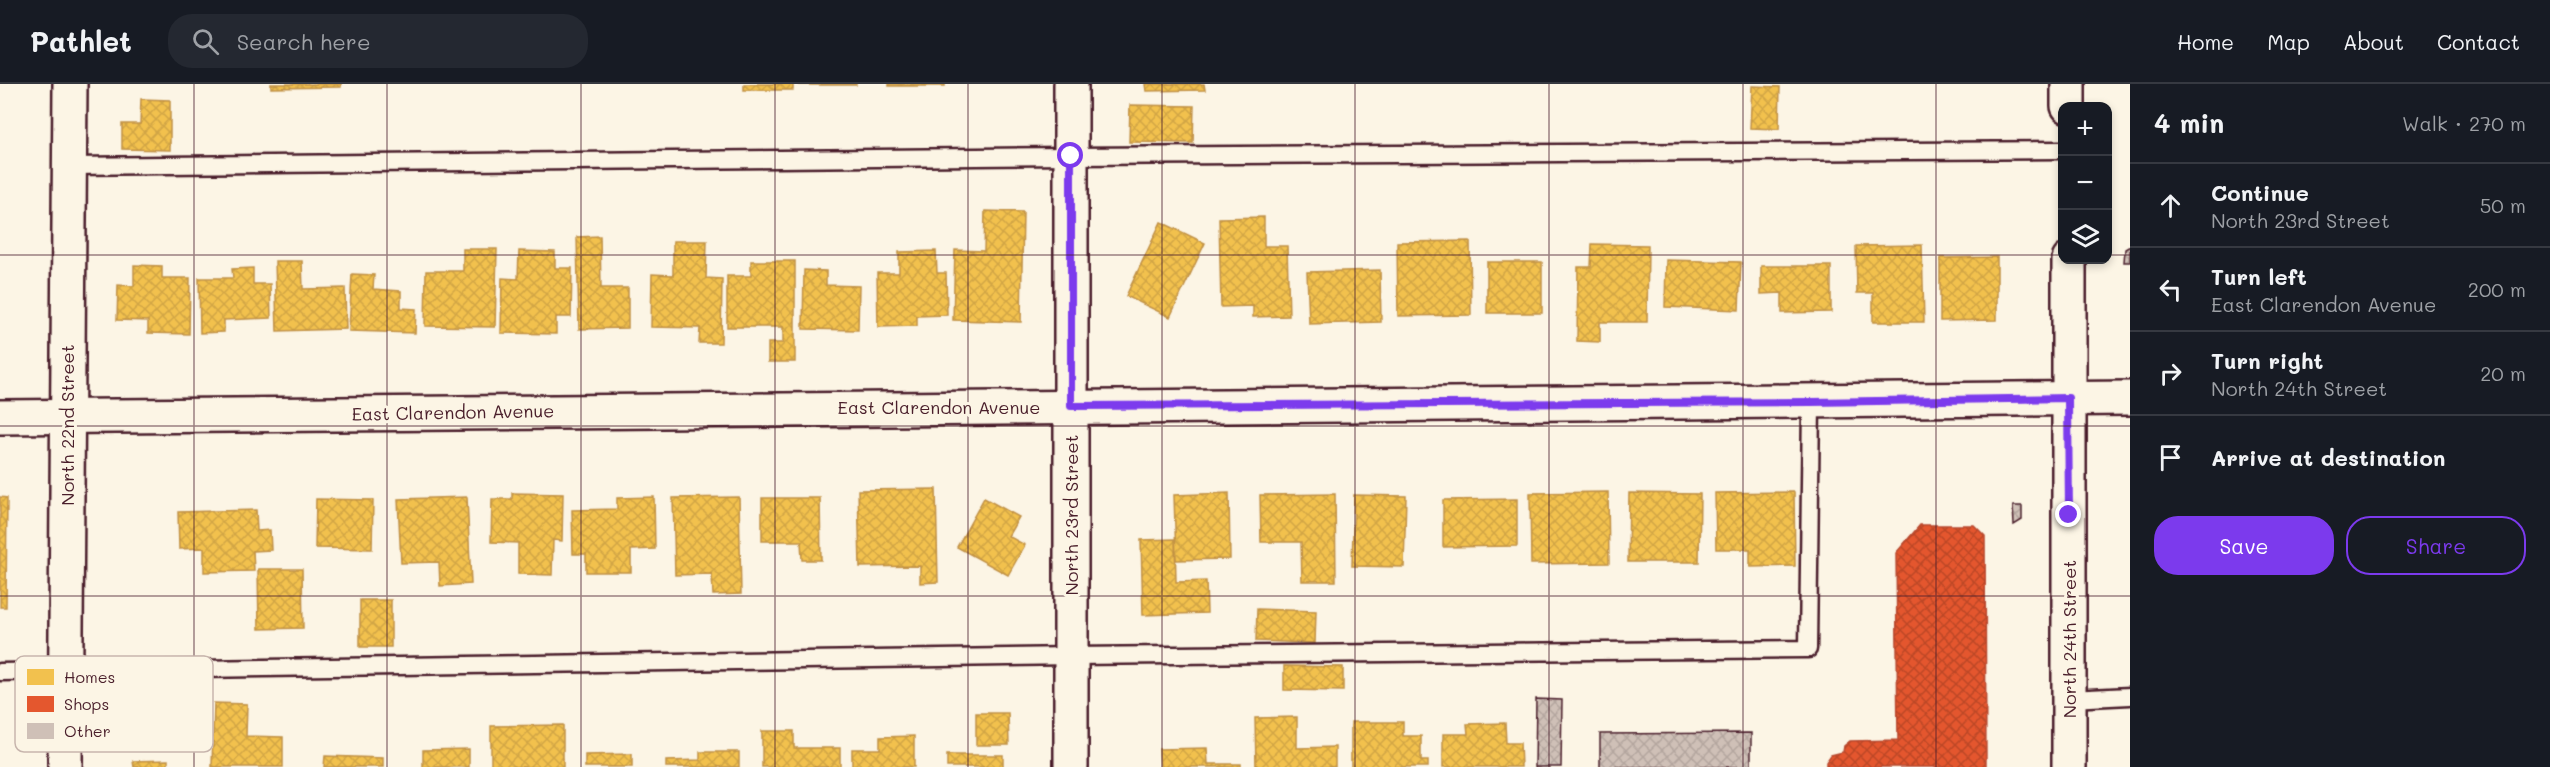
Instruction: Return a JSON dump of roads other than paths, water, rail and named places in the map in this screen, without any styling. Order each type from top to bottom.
[{"type":"street","name":"North 22nd Street","points":[[66,656],[70,84]]},
{"type":"street","name":"North 23rd Street","points":[[1071,84],[1071,767]]},
{"type":"street","points":[[2068,84],[2068,102]]},
{"type":"street","name":"North 24th Street","points":[[2069,264],[2069,767]]},
{"type":"street","name":"East Clarendon Avenue","points":[[0,417],[2130,398]]},
{"type":"street","name":"North 22nd Street","points":[[65,752],[65,767]]},
{"type":"lane","points":[[69,166],[1071,156],[2058,150]]},
{"type":"lane","points":[[213,670],[1071,656],[1808,649],[1811,402]]},
{"type":"lane","points":[[2069,699],[2130,696]]}]
